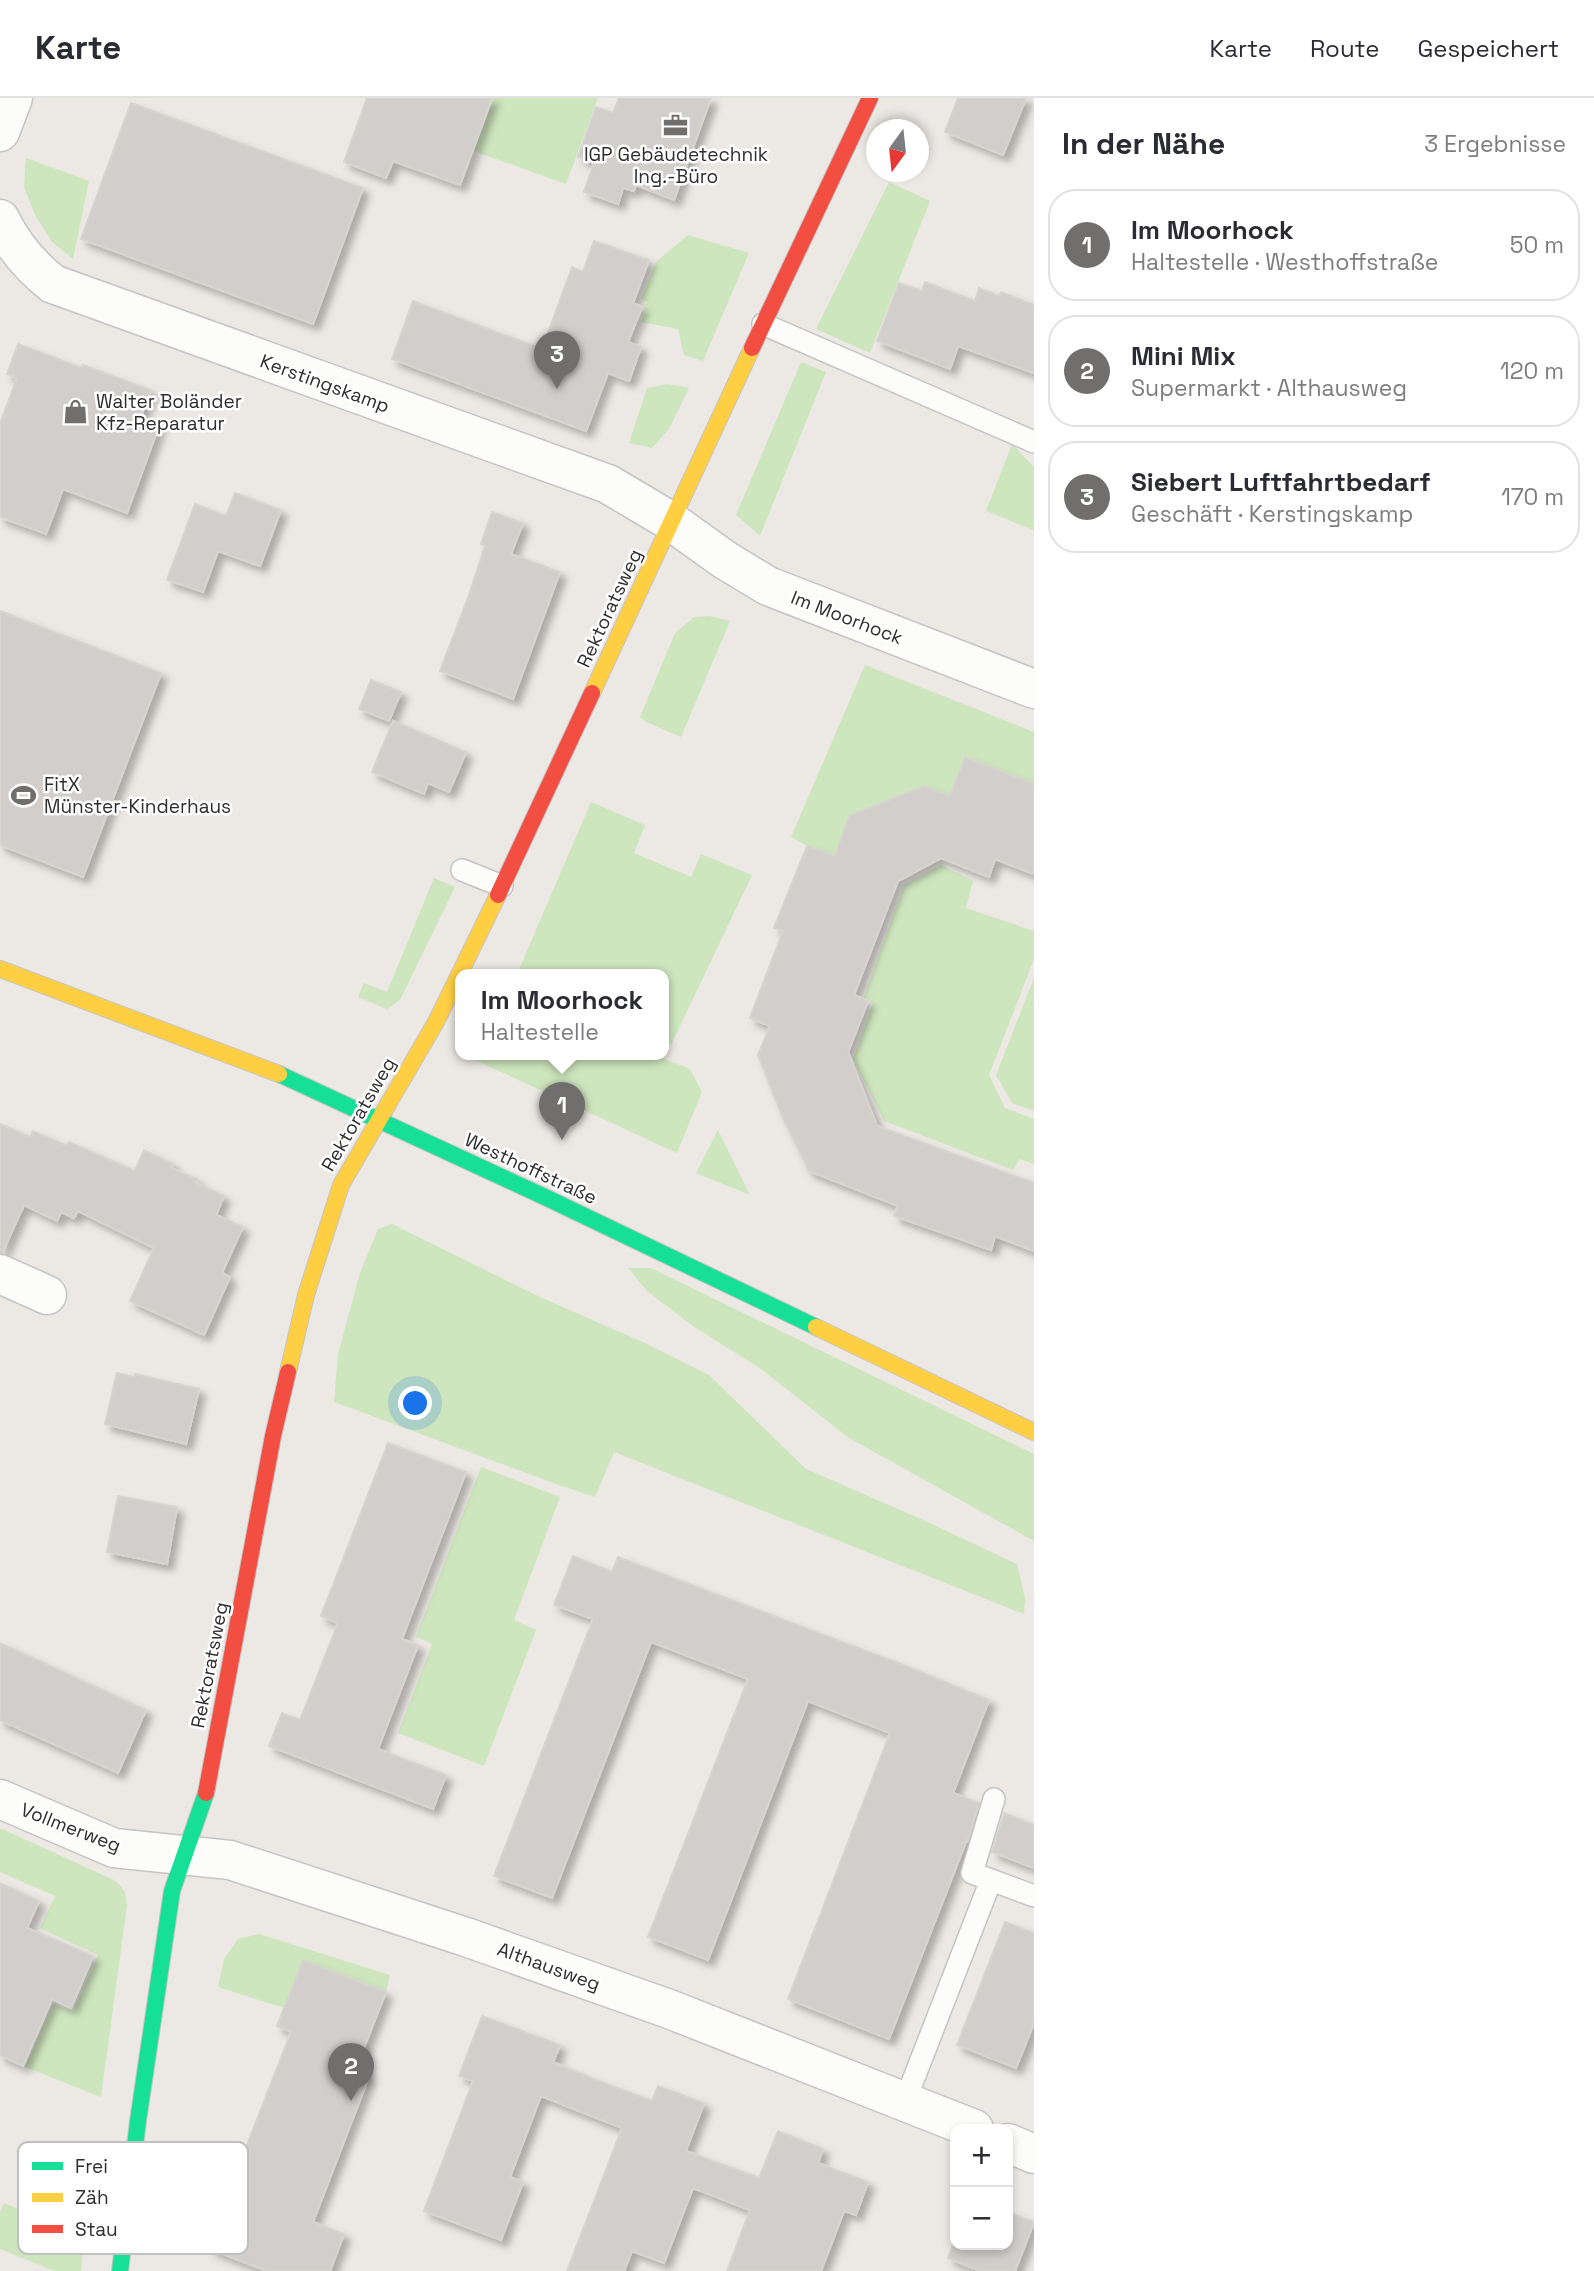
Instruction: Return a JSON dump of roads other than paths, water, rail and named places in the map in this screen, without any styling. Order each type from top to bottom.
[{"type":"street","points":[[0,132],[13,98]]},
{"type":"street","name":"Rektoratsweg","points":[[462,969],[867,99]]},
{"type":"street","name":"Kerstingskamp","points":[[0,221],[20,254],[54,284],[608,484],[672,522]]},
{"type":"street","name":"Im Moorhock","points":[[672,522],[725,561],[768,586],[1034,689]]},
{"type":"street","name":"Westhoffstraße","points":[[0,969],[265,1068],[656,1250],[1034,1432]]},
{"type":"street","name":"Rektoratsweg","points":[[135,2142],[172,1891],[204,1803],[272,1436],[306,1295],[341,1185],[436,1022],[455,983]]},
{"type":"street","points":[[0,1274],[47,1295]]},
{"type":"street","name":"Vollmerweg","points":[[0,1799],[114,1848],[186,1856]]},
{"type":"street","name":"Althausweg","points":[[186,1856],[230,1860],[466,1937],[669,2009],[962,2124]]},
{"type":"street","points":[[1013,2145],[1034,2154]]},
{"type":"lane","points":[[763,324],[1034,442]]},
{"type":"lane","points":[[462,870],[502,886]]},
{"type":"lane","points":[[994,1799],[972,1873],[1034,1896]]},
{"type":"lane","points":[[905,2101],[991,1881]]},
{"type":"place","name":"IGP Gebäudetechnik Ing.-Büro","points":[[676,126]]},
{"type":"place","name":"Siebert Luftfahrtbedarf","points":[[557,389]]},
{"type":"place","name":"Walter Boländer Kfz-Reparatur","points":[[76,412]]},
{"type":"place","name":"FitX Münster-Kinderhaus","points":[[24,795]]},
{"type":"place","name":"Im Moorhock","points":[[562,1140]]},
{"type":"place","name":"Mini Mix","points":[[351,2101]]}]
